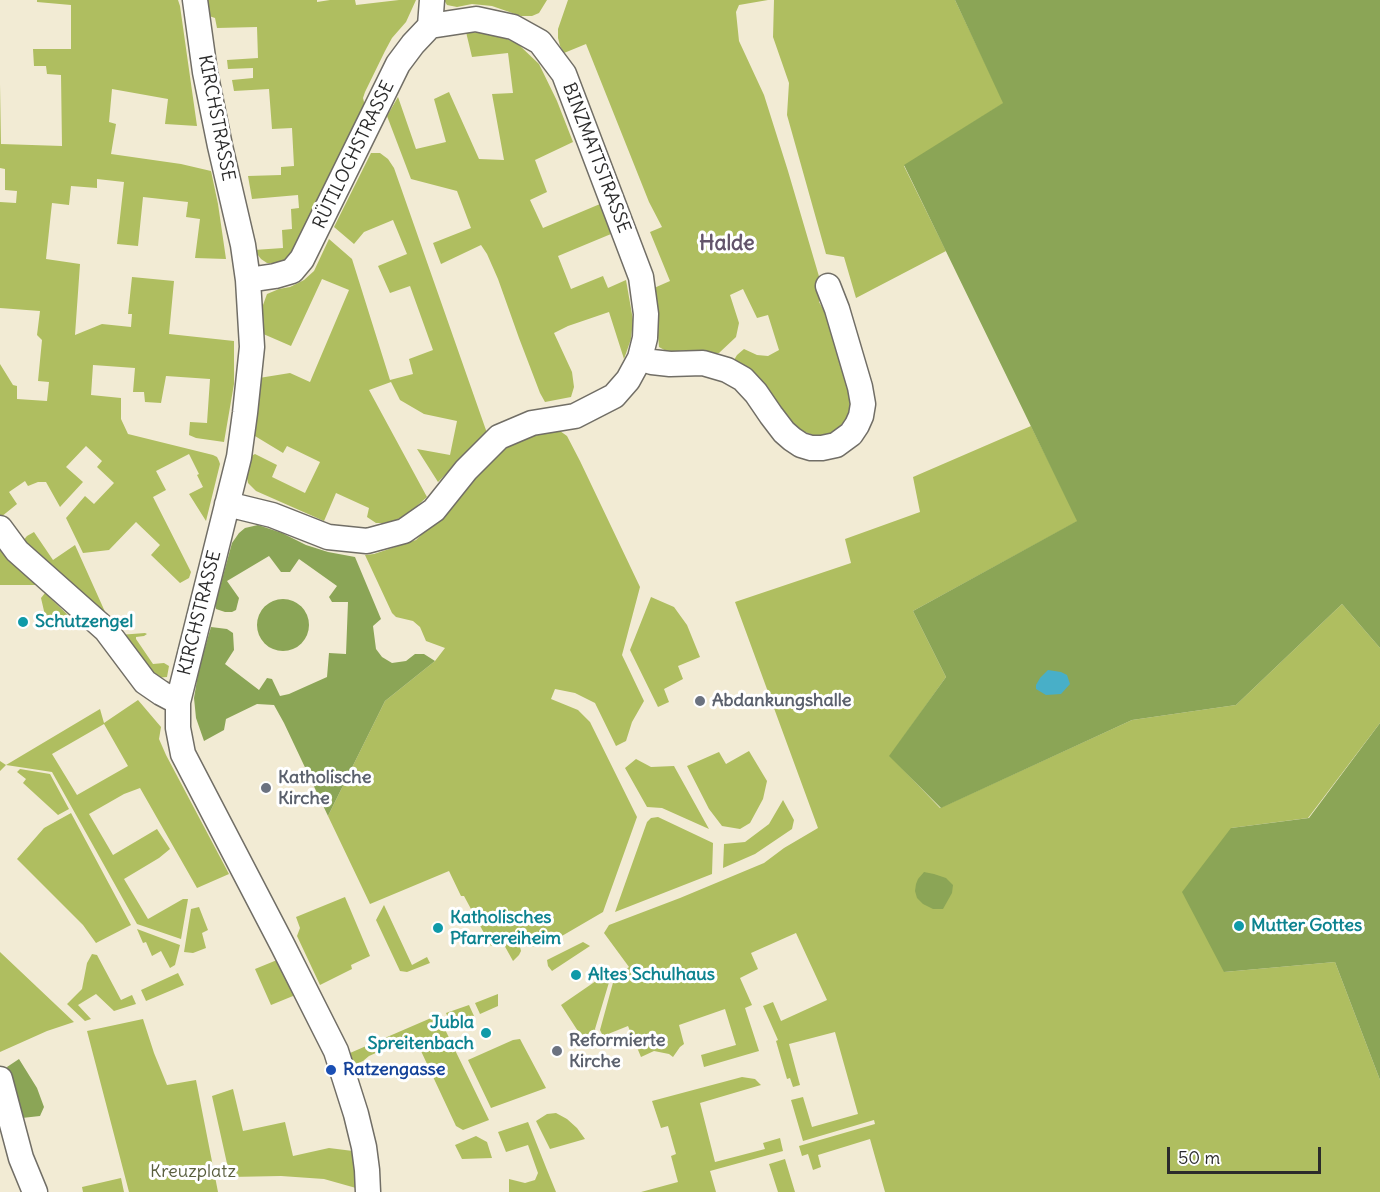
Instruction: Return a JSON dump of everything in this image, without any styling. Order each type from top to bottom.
[{"type":"street","name":"KIRCHSTRASSE","points":[[195,0],[206,76],[243,245],[248,280],[252,347],[239,457],[178,702],[178,729],[183,754],[336,1051],[364,1147],[368,1192]]},
{"type":"street","points":[[430,26],[432,0]]},
{"type":"street","name":"BINZMATTSTRASSE","points":[[430,26],[476,19],[513,27],[540,42],[564,74],[641,277],[646,314],[645,338],[640,358]]},
{"type":"street","name":"RÜTILOCHSTRASSE","points":[[248,280],[292,271],[302,259],[398,64],[430,26]]},
{"type":"street","points":[[227,504],[272,515],[328,537],[367,541],[404,531],[434,510],[466,470],[499,437],[532,423],[575,416],[614,396],[628,380],[640,358],[670,364],[704,363],[727,370],[743,380],[756,393],[784,432],[792,439],[811,448],[836,445],[851,434],[857,425],[863,404],[837,309],[828,286]]},
{"type":"street","points":[[0,528],[17,550],[106,630],[145,682],[178,702]]},
{"type":"street","points":[[0,1079],[21,1158],[35,1192]]},
{"type":"green space","points":[[37,0],[178,0],[180,6],[197,126],[165,124],[168,99],[112,89],[109,122],[116,124],[111,154],[181,164],[211,171],[226,259],[195,258],[200,219],[186,217],[188,202],[143,197],[138,246],[117,244],[124,182],[97,179],[97,188],[71,186],[69,205],[52,203],[46,259],[80,264],[75,335],[102,324],[131,327],[132,314],[128,314],[132,277],[174,281],[169,334],[234,341],[234,384],[224,442],[189,435],[190,422],[207,423],[210,379],[166,376],[161,403],[145,402],[144,392],[133,392],[135,368],[93,365],[91,395],[121,398],[121,419],[128,434],[213,455],[219,461],[206,521],[189,494],[203,487],[189,454],[156,471],[166,490],[153,497],[191,572],[189,578],[180,583],[151,555],[160,545],[136,522],[109,550],[83,553],[66,518],[85,496],[94,504],[114,483],[97,467],[102,461],[86,446],[66,467],[83,482],[60,507],[46,482],[28,486],[25,481],[9,492],[17,504],[0,516],[0,364],[13,385],[17,386],[17,399],[47,401],[49,382],[38,381],[42,340],[37,335],[40,311],[0,308],[0,202],[16,203],[17,191],[5,190],[5,169],[0,168],[0,84],[1,144],[62,146],[61,75],[47,74],[46,66],[34,66],[33,49],[71,49],[71,5],[37,2]]},
{"type":"green space","points":[[207,0],[317,0],[317,2],[355,0],[356,5],[416,0],[406,22],[392,38],[365,92],[363,98],[365,106],[293,255],[285,262],[278,264],[267,263],[254,250],[283,248],[282,230],[292,229],[291,209],[299,208],[298,195],[252,199],[248,176],[281,175],[281,167],[294,166],[292,128],[272,129],[269,89],[234,91],[232,80],[253,78],[253,68],[228,69],[227,60],[258,58],[257,27],[217,28],[215,18],[209,16]]},
{"type":"green space","points":[[444,0],[547,0],[539,13],[532,16],[521,16],[492,6],[447,5]]},
{"type":"green space","points":[[568,0],[768,0],[739,5],[736,12],[739,41],[764,95],[823,290],[819,302],[831,323],[853,410],[846,425],[827,435],[813,435],[800,430],[786,416],[764,383],[734,360],[744,349],[757,355],[768,356],[779,350],[768,315],[757,318],[743,289],[730,295],[739,323],[736,337],[719,353],[708,354],[688,350],[668,352],[659,347],[654,288],[670,281],[650,232],[662,227],[649,202],[586,44],[564,53],[560,46],[558,29]]},
{"type":"green space","points":[[774,0],[955,0],[1004,103],[904,166],[946,251],[856,298],[844,257],[826,254],[787,115],[789,83],[773,37]]},
{"type":"green space","points":[[955,0],[1380,0],[1380,648],[1342,604],[1236,705],[1132,720],[941,808],[889,756],[946,677],[913,611],[1077,521],[904,165],[1003,103]]},
{"type":"green space","points":[[466,32],[493,33],[518,44],[539,64],[557,101],[573,142],[535,160],[547,192],[530,200],[543,228],[600,204],[611,234],[558,256],[571,289],[603,276],[608,288],[626,280],[633,320],[631,339],[624,359],[609,312],[554,333],[572,372],[574,387],[571,397],[545,402],[498,279],[481,245],[441,264],[433,243],[471,228],[457,191],[411,179],[387,116],[398,97],[416,149],[446,142],[434,99],[449,92],[479,159],[504,160],[492,94],[513,93],[508,53],[472,57]]},
{"type":"green space","points":[[371,153],[380,153],[394,168],[487,433],[438,482],[417,449],[450,455],[457,421],[424,414],[400,400],[391,382],[369,390],[427,497],[408,514],[394,521],[376,523],[367,517],[369,508],[336,493],[324,521],[256,491],[248,483],[246,473],[251,456],[255,454],[277,465],[272,477],[305,493],[320,462],[287,446],[283,453],[250,433],[259,378],[290,373],[310,382],[349,290],[322,279],[291,346],[261,333],[263,305],[267,294],[290,287],[304,280],[314,271],[329,239],[352,259],[390,380],[413,374],[409,359],[433,350],[410,286],[390,293],[378,266],[407,254],[393,220],[364,232],[354,244],[334,227]]},
{"type":"green space","points":[[1031,426],[1078,521],[913,611],[946,677],[890,756],[940,808],[1132,720],[1236,705],[1342,604],[1380,648],[1380,723],[1308,818],[1231,828],[1224,972],[1335,962],[1380,1080],[1380,1192],[885,1192],[870,1139],[818,1155],[821,1167],[813,1170],[808,1154],[802,1156],[799,1146],[875,1124],[874,1120],[803,1141],[791,1100],[803,1097],[812,1127],[858,1114],[835,1032],[789,1044],[800,1085],[793,1087],[790,1078],[787,1079],[776,1041],[778,1040],[763,1006],[773,1002],[781,1021],[827,1000],[796,933],[751,953],[758,969],[740,978],[752,1005],[745,1008],[759,1051],[704,1067],[701,1055],[736,1045],[725,1009],[679,1025],[684,1044],[673,1057],[654,1051],[641,1057],[628,1026],[603,1036],[600,1030],[614,979],[629,967],[604,933],[609,925],[764,863],[818,828],[735,602],[851,563],[845,539],[920,512],[913,477]]},
{"type":"green space","points":[[560,431],[567,436],[580,461],[640,587],[622,655],[644,701],[632,722],[626,741],[616,746],[595,703],[575,693],[555,689],[551,699],[578,710],[590,722],[637,817],[603,912],[543,947],[534,947],[518,939],[521,951],[513,961],[503,943],[491,946],[449,871],[370,904],[328,816],[385,701],[435,661],[445,648],[426,641],[420,627],[413,621],[396,617],[392,613],[365,555],[416,540],[506,448],[542,432]]},
{"type":"green space","points":[[258,525],[282,533],[306,545],[355,557],[381,619],[373,626],[376,649],[382,657],[392,663],[406,661],[415,654],[424,654],[435,661],[385,701],[328,816],[274,705],[257,704],[226,719],[224,730],[204,741],[196,718],[194,698],[199,668],[211,627],[227,629],[233,633],[234,650],[225,664],[259,690],[267,678],[272,679],[280,696],[327,677],[329,653],[346,654],[348,602],[332,602],[329,597],[337,586],[299,559],[290,572],[281,572],[269,556],[227,581],[239,598],[236,610],[225,612],[216,609],[215,605],[232,543],[245,528]]},
{"type":"green space","points":[[34,532],[53,560],[75,545],[106,614],[21,543]]},
{"type":"green space","points":[[0,538],[40,585],[0,585]]},
{"type":"green space","points":[[45,593],[71,618],[47,624],[41,598]]},
{"type":"green space","points":[[651,597],[674,607],[687,625],[700,657],[678,666],[683,679],[664,689],[669,702],[658,707],[630,650]]},
{"type":"green space","points":[[278,599],[288,599],[302,606],[309,625],[302,644],[288,651],[278,651],[268,647],[261,640],[257,630],[257,620],[261,610],[268,603]]},
{"type":"green space","points":[[147,634],[136,637],[136,639],[153,664],[164,663],[169,666],[167,677],[155,678],[119,635]]},
{"type":"green space","points":[[138,700],[161,727],[159,739],[166,755],[229,874],[197,888],[140,788],[124,794],[89,814],[113,855],[157,829],[170,849],[124,879],[148,919],[183,899],[188,899],[181,939],[137,924],[52,772],[6,765],[100,709],[104,723]],"holes":[[[104,724],[128,766],[77,795],[52,754]]]},
{"type":"green space","points":[[1380,723],[1380,1080],[1335,962],[1224,972],[1182,892],[1231,828],[1309,818]]},
{"type":"green space","points":[[749,751],[767,781],[763,799],[750,823],[740,829],[722,826],[709,809],[687,766],[719,752],[726,764]]},
{"type":"green space","points":[[636,759],[651,767],[674,766],[709,829],[662,808],[647,807],[625,768]]},
{"type":"green space","points":[[0,761],[6,765],[0,771]]},
{"type":"green space","points":[[20,769],[50,774],[69,809],[58,815],[23,783],[26,779],[17,772]]},
{"type":"green space","points":[[783,800],[794,820],[792,829],[755,854],[723,868],[724,844],[745,842],[769,824]]},
{"type":"green space","points":[[71,813],[131,925],[96,943],[83,925],[17,859],[44,828]]},
{"type":"green space","points":[[658,817],[713,843],[712,874],[615,912],[647,822],[651,818]]},
{"type":"green space","points":[[924,872],[946,878],[953,885],[952,893],[943,909],[933,909],[917,898],[916,884]]},
{"type":"green space","points":[[345,897],[370,956],[351,965],[352,969],[320,985],[297,936],[300,928],[296,917]]},
{"type":"green space","points":[[384,905],[412,965],[427,957],[430,963],[407,972],[400,971],[376,920]]},
{"type":"green space","points":[[199,907],[208,930],[202,933],[206,948],[193,953],[184,952],[191,909]]},
{"type":"green space","points":[[137,929],[180,945],[175,965],[170,968],[161,951],[152,956]]},
{"type":"green space","points":[[583,942],[590,946],[552,971],[547,960]]},
{"type":"green space","points":[[0,952],[74,1022],[47,1031],[0,1052]]},
{"type":"green space","points":[[92,954],[97,955],[121,1000],[132,995],[136,1004],[114,1011],[96,994],[78,1005],[91,1019],[85,1021],[67,1004],[82,989],[87,963]]},
{"type":"green space","points":[[277,960],[297,990],[293,996],[271,1005],[255,969]]},
{"type":"green space","points":[[609,972],[610,979],[595,1029],[598,1039],[587,1045],[561,1005]]},
{"type":"green space","points":[[178,973],[184,985],[146,1001],[141,990]]},
{"type":"green space","points":[[498,994],[498,1006],[480,1014],[475,1003]]},
{"type":"green space","points":[[469,1005],[474,1016],[452,1026],[446,1013]]},
{"type":"green space","points":[[438,1015],[489,1120],[463,1130],[456,1126],[414,1036],[354,1065],[350,1053]]},
{"type":"green space","name":"Kreuzplatz","points":[[143,1019],[167,1085],[196,1080],[218,1192],[129,1192],[87,1031]]},
{"type":"green space","points":[[520,1039],[546,1088],[491,1108],[468,1060]]},
{"type":"green space","points":[[19,1059],[37,1088],[44,1107],[40,1116],[22,1118],[7,1067]]},
{"type":"green space","points":[[742,1077],[755,1079],[761,1085],[700,1103],[715,1162],[765,1149],[763,1143],[780,1138],[783,1151],[710,1171],[716,1192],[641,1192],[678,1182],[671,1156],[676,1154],[668,1126],[661,1128],[652,1101]]},
{"type":"green space","points":[[233,1089],[243,1131],[285,1122],[293,1156],[329,1148],[353,1151],[358,1170],[356,1188],[324,1179],[281,1176],[230,1177],[212,1096]]},
{"type":"green space","points":[[556,1113],[567,1119],[585,1139],[550,1149],[536,1121],[547,1114]]},
{"type":"green space","points":[[528,1122],[556,1192],[509,1192],[509,1179],[525,1183],[535,1180],[538,1173],[528,1145],[506,1152],[498,1132]]},
{"type":"green space","points":[[476,1136],[487,1142],[492,1158],[462,1159],[455,1145]]},
{"type":"green space","points":[[785,1159],[795,1192],[778,1192],[769,1164]]},
{"type":"green space","points":[[121,1178],[124,1192],[83,1192],[82,1187]]},
{"type":"water","points":[[1048,670],[1067,675],[1070,684],[1061,694],[1046,695],[1036,689],[1040,678]]},
{"type":"place","name":"Schutzengel","points":[[23,622]]},
{"type":"place","name":"Abdankungshalle","points":[[700,701]]},
{"type":"place","name":"Katholische Kirche","points":[[266,788]]},
{"type":"place","name":"Mutter Gottes","points":[[1239,926]]},
{"type":"place","name":"Katholisches Pfarrereiheim","points":[[438,928]]},
{"type":"place","name":"Altes Schulhaus","points":[[576,975]]},
{"type":"place","name":"Jubla Spreitenbach","points":[[486,1033]]},
{"type":"place","name":"Reformierte Kirche","points":[[557,1051]]},
{"type":"place","name":"Ratzengasse","points":[[331,1070]]},
{"type":"district","name":"Halde","points":[[727,244]]}]
